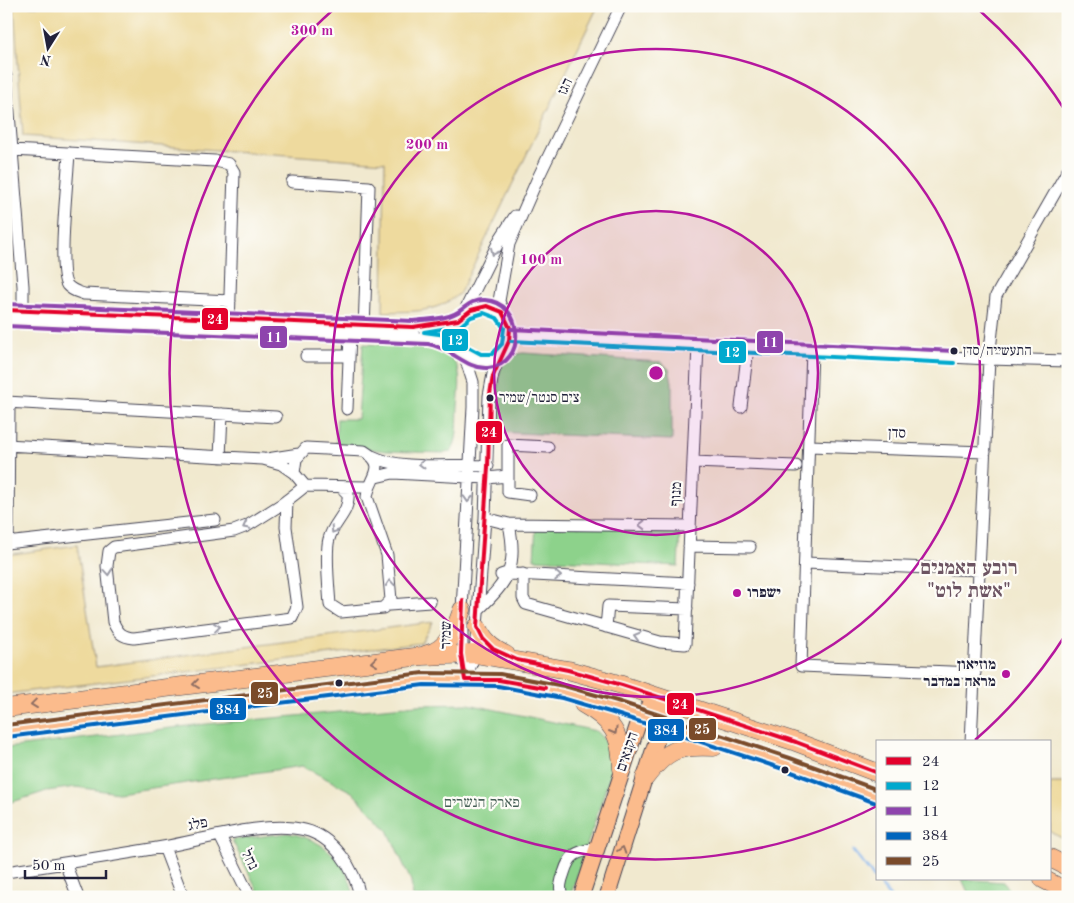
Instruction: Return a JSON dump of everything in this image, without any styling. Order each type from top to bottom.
[{"type":"highway","points":[[410,658],[434,653],[453,634],[471,610]]},
{"type":"highway","points":[[477,627],[483,639],[493,649],[517,660]]},
{"type":"highway","points":[[6,708],[410,658],[468,654],[517,660],[568,670],[796,742],[876,772]]},
{"type":"highway","points":[[6,731],[424,679],[499,680],[563,692],[641,716],[876,796]]},
{"type":"highway","points":[[563,692],[598,712],[616,729],[622,748],[622,769]]},
{"type":"highway","points":[[645,778],[658,760],[677,749],[690,745],[738,748]]},
{"type":"highway","points":[[1052,859],[1068,867]]},
{"type":"highway","points":[[1045,880],[1068,892]]},
{"type":"main road","name":"הקנאים","points":[[582,897],[622,769],[641,716],[658,697]]},
{"type":"main road","name":"הקנאים","points":[[607,897],[662,723],[658,697]]},
{"type":"street","name":"הגז","points":[[504,315],[499,301],[509,244],[537,180],[621,6]]},
{"type":"street","points":[[6,76],[23,316]]},
{"type":"street","points":[[12,150],[229,164],[234,172],[229,324]]},
{"type":"street","points":[[69,153],[63,265],[68,285],[75,292],[230,301]]},
{"type":"street","points":[[971,740],[989,359],[996,296],[1068,170]]},
{"type":"street","name":"הגז","points":[[461,316],[500,239],[537,180]]},
{"type":"street","points":[[292,182],[369,187],[364,330]]},
{"type":"street","points":[[6,320],[23,316],[229,324],[364,330],[443,341],[476,361],[487,361],[500,356],[507,348],[511,335],[510,326],[504,315],[496,308],[485,306],[474,307],[461,316],[428,326],[364,330],[350,334],[229,324]]},
{"type":"street","points":[[6,310],[23,316]]},
{"type":"street","points":[[461,316],[455,336],[461,351]]},
{"type":"street","points":[[348,409],[350,334]]},
{"type":"street","points":[[511,335],[989,359],[1068,361]]},
{"type":"street","name":"מנוף","points":[[606,627],[660,642],[685,644],[698,345]]},
{"type":"street","points":[[741,408],[748,347]]},
{"type":"street","points":[[812,350],[801,666],[974,673]]},
{"type":"street","name":"שמיר","points":[[461,351],[473,382],[469,464],[471,610],[477,627],[468,654]]},
{"type":"street","points":[[306,356],[349,356]]},
{"type":"street","name":"שמיר","points":[[465,680],[471,610],[485,518],[489,396],[493,374],[500,356]]},
{"type":"street","points":[[215,520],[7,543],[8,402],[276,417]]},
{"type":"street","points":[[220,457],[222,414]]},
{"type":"street","points":[[8,445],[263,459],[299,454]]},
{"type":"street","points":[[530,495],[508,492],[508,445],[548,447]]},
{"type":"street","name":"סדן","points":[[808,446],[985,452]]},
{"type":"street","points":[[368,487],[305,486],[290,498],[247,526],[234,531],[114,547],[109,551],[107,566],[114,622],[117,631],[121,635],[134,638],[292,618],[297,607],[286,527],[290,498],[296,485],[294,474],[296,460],[299,454],[306,448],[364,451],[385,462],[402,464],[469,464],[488,466]]},
{"type":"street","points":[[372,456],[378,470],[376,477],[368,487],[367,497],[387,555],[391,600],[389,605]]},
{"type":"street","points":[[263,459],[281,464],[305,486]]},
{"type":"street","points":[[693,462],[796,466]]},
{"type":"street","points":[[376,477],[392,473],[469,478],[508,476]]},
{"type":"street","points":[[342,488],[348,494],[349,500],[343,517],[328,540],[330,605],[341,612],[384,608],[389,605],[430,602]]},
{"type":"street","points":[[485,518],[509,524],[690,526]]},
{"type":"street","points":[[471,610],[495,594],[510,572],[513,557],[509,524]]},
{"type":"street","points":[[689,546],[750,547]]},
{"type":"street","points":[[805,563],[979,570]]},
{"type":"street","points":[[510,572],[501,575],[523,574],[688,583]]},
{"type":"street","points":[[523,574],[523,598],[526,604],[606,627],[608,606],[687,610]]},
{"type":"street","name":"פלג","points":[[6,872],[164,847],[220,836],[288,827],[320,836],[338,850],[358,885],[360,897]]},
{"type":"street","name":"נחל","points":[[220,836],[250,897]]},
{"type":"street","points":[[164,847],[184,897]]},
{"type":"street","points":[[562,897],[560,882],[568,859],[578,852],[597,848]]},
{"type":"street","points":[[65,862],[78,897]]},
{"type":"green space","points":[[363,344],[427,348],[440,352],[456,364],[460,379],[456,436],[451,452],[385,451],[336,444],[337,419],[358,419]]},
{"type":"green space","points":[[523,353],[661,362],[669,369],[672,382],[672,440],[495,432],[500,370],[508,357]]},
{"type":"green space","points":[[536,524],[680,531],[678,566],[534,559]]},
{"type":"green space","name":"פארק הנשרים","points":[[468,704],[596,731],[610,746],[613,766],[570,897],[413,897],[411,881],[388,830],[352,792],[302,766],[118,793],[76,787],[47,791],[6,804],[6,748],[196,725],[417,705]]},
{"type":"green space","points":[[288,833],[312,840],[332,853],[346,872],[354,897],[261,897],[232,840]]},
{"type":"green space","points":[[962,880],[1004,882],[1015,897],[970,897]]},
{"type":"sand","points":[[14,6],[598,6],[460,293],[442,305],[433,308],[383,312],[385,162],[23,136]]},
{"type":"sand","points":[[77,545],[96,667],[433,622],[421,643],[6,694],[6,555]]},
{"type":"sand","points":[[1052,783],[1068,783],[1068,841],[1052,833]]},
{"type":"waterway","points":[[853,851],[876,880]]},
{"type":"waterway","points":[[876,880],[890,897]]},
{"type":"transit line","name":"11","points":[[6,304],[413,321],[450,316],[475,301],[485,300],[498,303],[508,311],[514,321],[516,333],[515,345],[510,356],[501,364],[480,368],[444,349],[428,344],[6,326]]},
{"type":"transit line","name":"24","points":[[6,310],[413,327],[458,320],[471,310],[487,306],[502,312],[510,328],[509,341],[493,376],[490,394],[488,467],[477,627],[483,639],[493,649],[517,660],[568,670],[622,685],[796,742],[876,772]]},
{"type":"transit line","name":"12","points":[[484,313],[497,318],[504,328],[502,344],[492,354],[481,354],[446,335],[424,332],[460,326],[471,317],[484,313]]},
{"type":"transit line","name":"11","points":[[511,329],[954,351]]},
{"type":"transit line","name":"12","points":[[511,341],[954,363]]},
{"type":"transit line","name":"24","points":[[463,601],[461,654],[465,680],[499,680],[545,688]]},
{"type":"transit line","name":"25","points":[[6,725],[423,673],[500,674],[564,686],[617,701],[790,758],[876,789]]},
{"type":"transit line","name":"384","points":[[7,737],[424,685],[498,686],[562,698],[613,713],[786,770],[876,803]]},
{"type":"place","name":"התעשייה/סדן","points":[[954,351]]},
{"type":"place","name":"צים סנטר/שמיר","points":[[490,398]]},
{"type":"place","name":"ישפרו","points":[[737,593]]},
{"type":"place","name":"מוזיאון מראה במדבר","points":[[1006,674]]},
{"type":"district","name":"רובע האמנים \"אשת לוט\"","points":[[969,580]]}]
